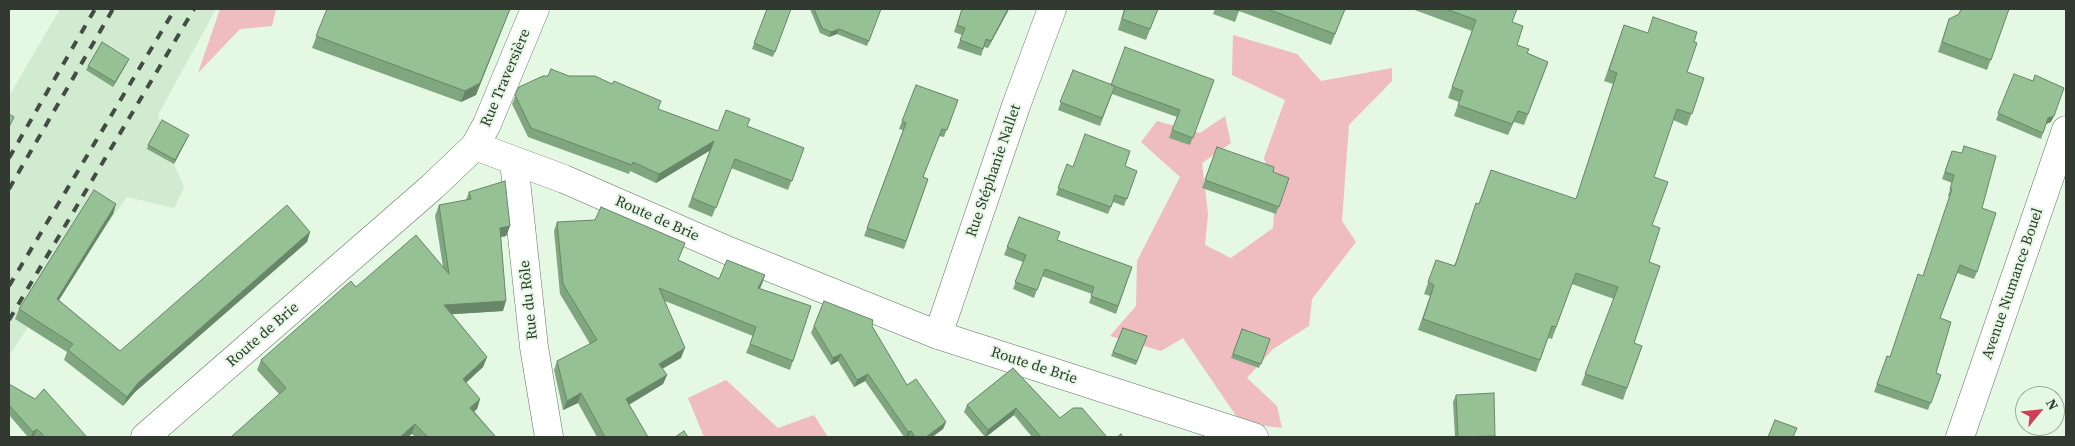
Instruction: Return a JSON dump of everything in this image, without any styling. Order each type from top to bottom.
[{"type":"street","name":"Rue Traversière","points":[[475,146],[487,124],[535,9]]},
{"type":"street","name":"Rue Stéphanie Nallet","points":[[938,335],[1017,103],[1052,9]]},
{"type":"street","name":"Avenue Numance Bouel","points":[[1960,437],[2066,130]]},
{"type":"street","name":"Route de Brie","points":[[145,437],[432,187],[475,146],[564,179],[730,252],[938,335],[1254,437]]},
{"type":"street","name":"Rue du Rôle","points":[[514,162],[534,347],[549,437]]},
{"type":"shaded area","points":[[60,9],[216,9],[158,115],[161,124],[187,139],[174,164],[184,187],[174,208],[127,197],[106,226],[38,333],[28,327],[9,356],[9,96]]},
{"type":"shaded area","points":[[220,9],[276,9],[272,26],[240,29],[198,73]]},
{"type":"shaded area","points":[[1233,35],[1297,54],[1321,81],[1392,68],[1392,81],[1349,125],[1342,221],[1356,242],[1312,299],[1309,326],[1273,349],[1247,378],[1277,406],[1282,428],[1241,423],[1183,338],[1161,351],[1110,336],[1136,306],[1137,261],[1180,177],[1141,142],[1157,121],[1200,133],[1225,116],[1231,143],[1202,163],[1208,214],[1205,245],[1231,258],[1273,228],[1275,194],[1264,158],[1285,100],[1232,75]]},
{"type":"shaded area","points":[[726,380],[778,428],[814,415],[828,437],[704,437],[688,398]]},
{"type":"building","points":[[327,9],[510,9],[480,83],[465,91],[316,36]]},
{"type":"building","points":[[767,9],[791,9],[775,52],[754,43]]},
{"type":"building","points":[[814,9],[881,9],[869,41],[839,29],[831,32],[822,28]]},
{"type":"building","points":[[962,9],[1008,9],[991,41],[986,39],[983,49],[960,40],[965,28],[957,25]]},
{"type":"building","points":[[1125,9],[1158,9],[1150,29],[1122,19]]},
{"type":"building","points":[[1267,9],[1345,9],[1335,34]]},
{"type":"building","points":[[1446,9],[1517,9],[1512,22],[1523,26],[1517,45],[1529,49],[1527,53],[1548,62],[1528,114],[1518,111],[1512,124],[1458,105],[1463,91],[1452,87],[1476,20]]},
{"type":"building","points":[[1961,9],[2009,9],[1991,60],[1942,42],[1949,19],[1959,14]]},
{"type":"building","points":[[1653,17],[1697,32],[1694,42],[1697,43],[1687,72],[1704,78],[1692,114],[1677,109],[1654,177],[1668,182],[1652,225],[1660,228],[1649,262],[1660,266],[1634,343],[1642,346],[1627,388],[1585,374],[1618,287],[1576,273],[1556,327],[1552,326],[1540,360],[1423,319],[1434,285],[1428,282],[1436,260],[1455,266],[1476,203],[1479,204],[1491,170],[1576,199],[1617,73],[1609,70],[1624,25],[1648,33]]},
{"type":"building","points":[[102,42],[129,59],[115,82],[88,66]]},
{"type":"building","points":[[1125,47],[1214,80],[1193,138],[1172,130],[1180,110],[1111,85]]},
{"type":"building","points":[[551,69],[569,76],[595,76],[612,84],[614,81],[661,101],[658,109],[718,131],[726,110],[750,119],[747,126],[804,148],[792,181],[735,159],[716,208],[692,198],[714,141],[659,174],[633,162],[632,165],[531,128],[515,95],[519,87],[543,76],[548,76]]},
{"type":"building","points":[[1073,70],[1115,86],[1102,118],[1060,102]]},
{"type":"building","points":[[2014,74],[2033,81],[2035,75],[2064,88],[2054,116],[2048,118],[2043,133],[1998,113]]},
{"type":"building","points":[[916,85],[958,100],[947,130],[942,129],[923,177],[928,179],[906,241],[867,228],[906,123],[902,121]]},
{"type":"building","points":[[9,114],[14,117],[9,127]]},
{"type":"building","points":[[162,120],[189,135],[175,160],[148,145]]},
{"type":"building","points":[[1085,134],[1130,151],[1125,166],[1137,171],[1127,199],[1115,195],[1111,207],[1058,188],[1067,164],[1073,167]]},
{"type":"building","points":[[1964,146],[1996,156],[1982,208],[1996,213],[1977,272],[1960,265],[1940,318],[1951,322],[1936,373],[1941,375],[1931,403],[1877,384],[1887,356],[1890,357],[1918,274],[1923,276],[1952,189],[1950,189],[1954,175],[1945,172],[1952,151],[1962,153]]},
{"type":"building","points":[[1217,147],[1274,167],[1273,172],[1289,178],[1279,207],[1205,180]]},
{"type":"building","points":[[505,181],[510,226],[500,228],[506,301],[444,305],[487,357],[463,379],[480,399],[470,408],[496,437],[428,437],[415,424],[400,437],[231,437],[286,388],[261,360],[351,281],[356,287],[416,235],[449,274],[439,205],[471,199],[469,192]]},
{"type":"building","points":[[94,190],[116,204],[57,299],[120,351],[287,205],[310,232],[138,383],[127,397],[68,350],[73,344],[19,309]]},
{"type":"building","points":[[601,207],[685,243],[678,260],[719,279],[727,260],[765,275],[758,288],[811,306],[793,361],[750,344],[756,327],[659,288],[685,348],[659,364],[667,375],[626,399],[648,437],[605,437],[581,393],[567,401],[557,361],[597,340],[563,284],[557,222],[595,220]]},
{"type":"building","points":[[1019,217],[1060,232],[1057,240],[1132,267],[1118,306],[1091,296],[1094,287],[1045,269],[1037,290],[1015,282],[1026,255],[1007,247]]},
{"type":"building","points":[[824,301],[873,320],[872,326],[907,385],[916,379],[946,422],[926,437],[915,437],[911,431],[908,432],[868,374],[857,380],[841,354],[833,358],[814,326]]},
{"type":"building","points":[[1123,328],[1147,336],[1137,361],[1113,352]]},
{"type":"building","points":[[1242,329],[1270,339],[1261,364],[1233,354]]},
{"type":"building","points":[[1013,368],[1060,418],[1073,408],[1082,408],[1107,437],[1041,437],[1016,408],[988,430],[967,405]]},
{"type":"building","points":[[9,384],[35,399],[44,389],[86,436],[45,437],[37,429],[33,432],[9,405]]},
{"type":"building","points":[[1494,393],[1495,436],[1458,437],[1456,395]]},
{"type":"building","points":[[1775,420],[1797,428],[1793,437],[1768,437]]},
{"type":"building","points":[[684,431],[688,437],[675,437]]},
{"type":"railway","points":[[9,158],[95,9]]},
{"type":"railway","points":[[9,189],[113,9]]},
{"type":"railway","points":[[9,286],[175,9]]},
{"type":"railway","points":[[9,320],[194,9]]}]
